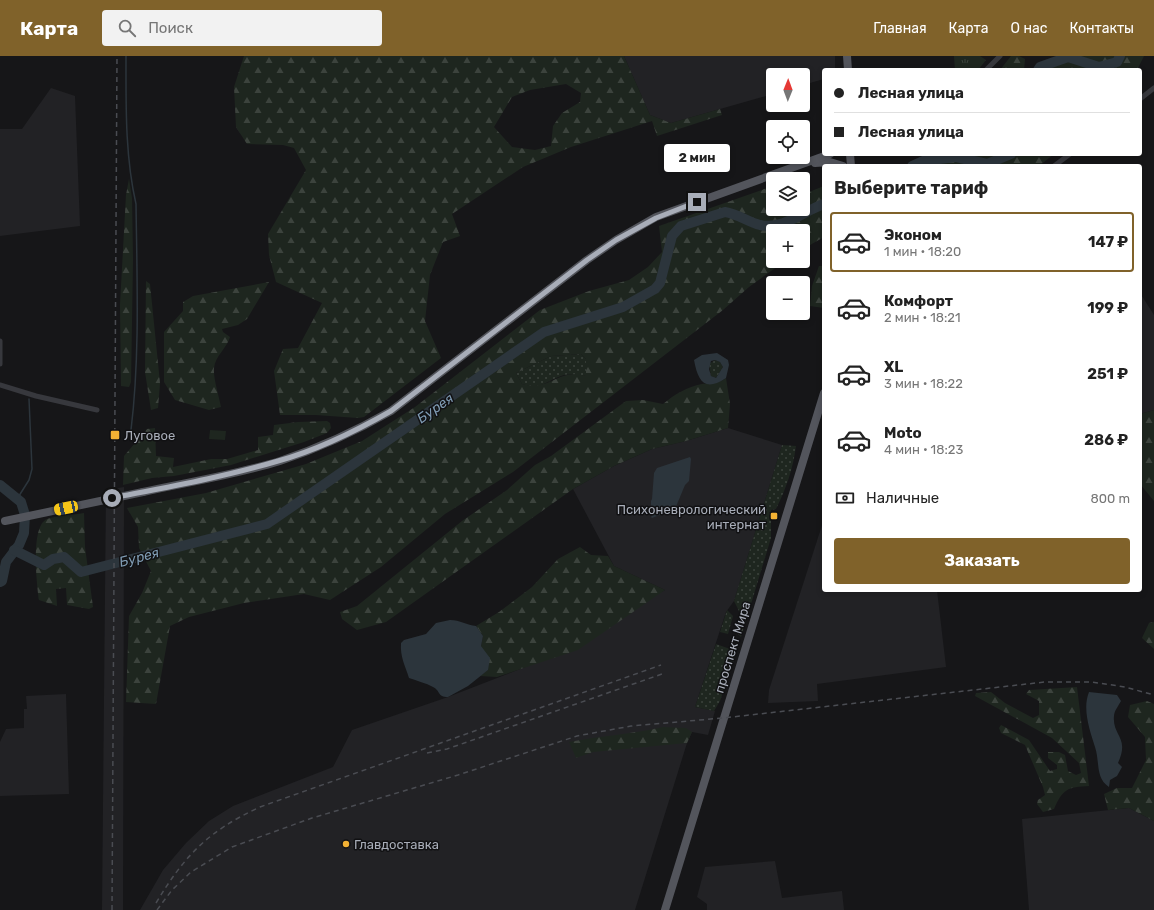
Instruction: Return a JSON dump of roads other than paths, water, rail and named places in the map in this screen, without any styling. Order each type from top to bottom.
[{"type":"main road","points":[[847,57],[848,68]]},
{"type":"main road","points":[[810,162],[824,156]]},
{"type":"main road","points":[[810,164],[830,162],[836,164]]},
{"type":"main road","points":[[2,521],[230,474],[279,461],[327,443],[363,427],[398,406],[587,260],[616,240],[656,218],[804,164]]},
{"type":"main road","name":"проспект Мира","points":[[665,910],[822,400]]},
{"type":"street","points":[[988,68],[1000,56]]},
{"type":"street","points":[[1142,97],[1154,88]]},
{"type":"street","points":[[1057,164],[1067,156]]},
{"type":"street","points":[[0,341],[0,364]]},
{"type":"street","points":[[0,385],[36,396],[97,410]]},
{"type":"waterway","points":[[126,56],[128,149],[132,186],[136,204],[137,261],[137,346],[131,430]]},
{"type":"waterway","name":"Бурея","points":[[1039,68],[1068,57],[1099,67],[1117,62],[1120,56]]},
{"type":"waterway","name":"Бурея","points":[[987,164],[1006,156]]},
{"type":"waterway","name":"Бурея","points":[[916,164],[923,161],[956,157],[987,164]]},
{"type":"waterway","name":"Бурея","points":[[14,550],[44,565],[53,559],[64,557],[81,572],[267,524],[544,332],[623,307],[655,289],[660,283],[672,236],[681,226],[725,212],[734,214],[760,225],[777,225],[822,205]]},
{"type":"waterway","points":[[17,499],[29,480],[32,469],[29,399]]},
{"type":"waterway","points":[[0,485],[21,502],[25,515],[24,533],[19,545],[6,562],[2,581],[0,582]]},
{"type":"railway","points":[[112,910],[117,56]]},
{"type":"railway","points":[[156,903],[177,871],[199,846],[226,825],[260,807],[661,665]]},
{"type":"railway","points":[[427,753],[447,749],[662,674]]},
{"type":"railway","points":[[157,910],[172,890],[191,872],[232,847],[312,818],[458,775],[577,736],[631,726],[723,718],[1045,682],[1092,682],[1125,687],[1154,695]]},
{"type":"place","name":"Луговое","points":[[115,435]]},
{"type":"place","name":"Психоневрологический интернат","points":[[774,516]]},
{"type":"place","name":"Главдоставка","points":[[346,844]]}]
